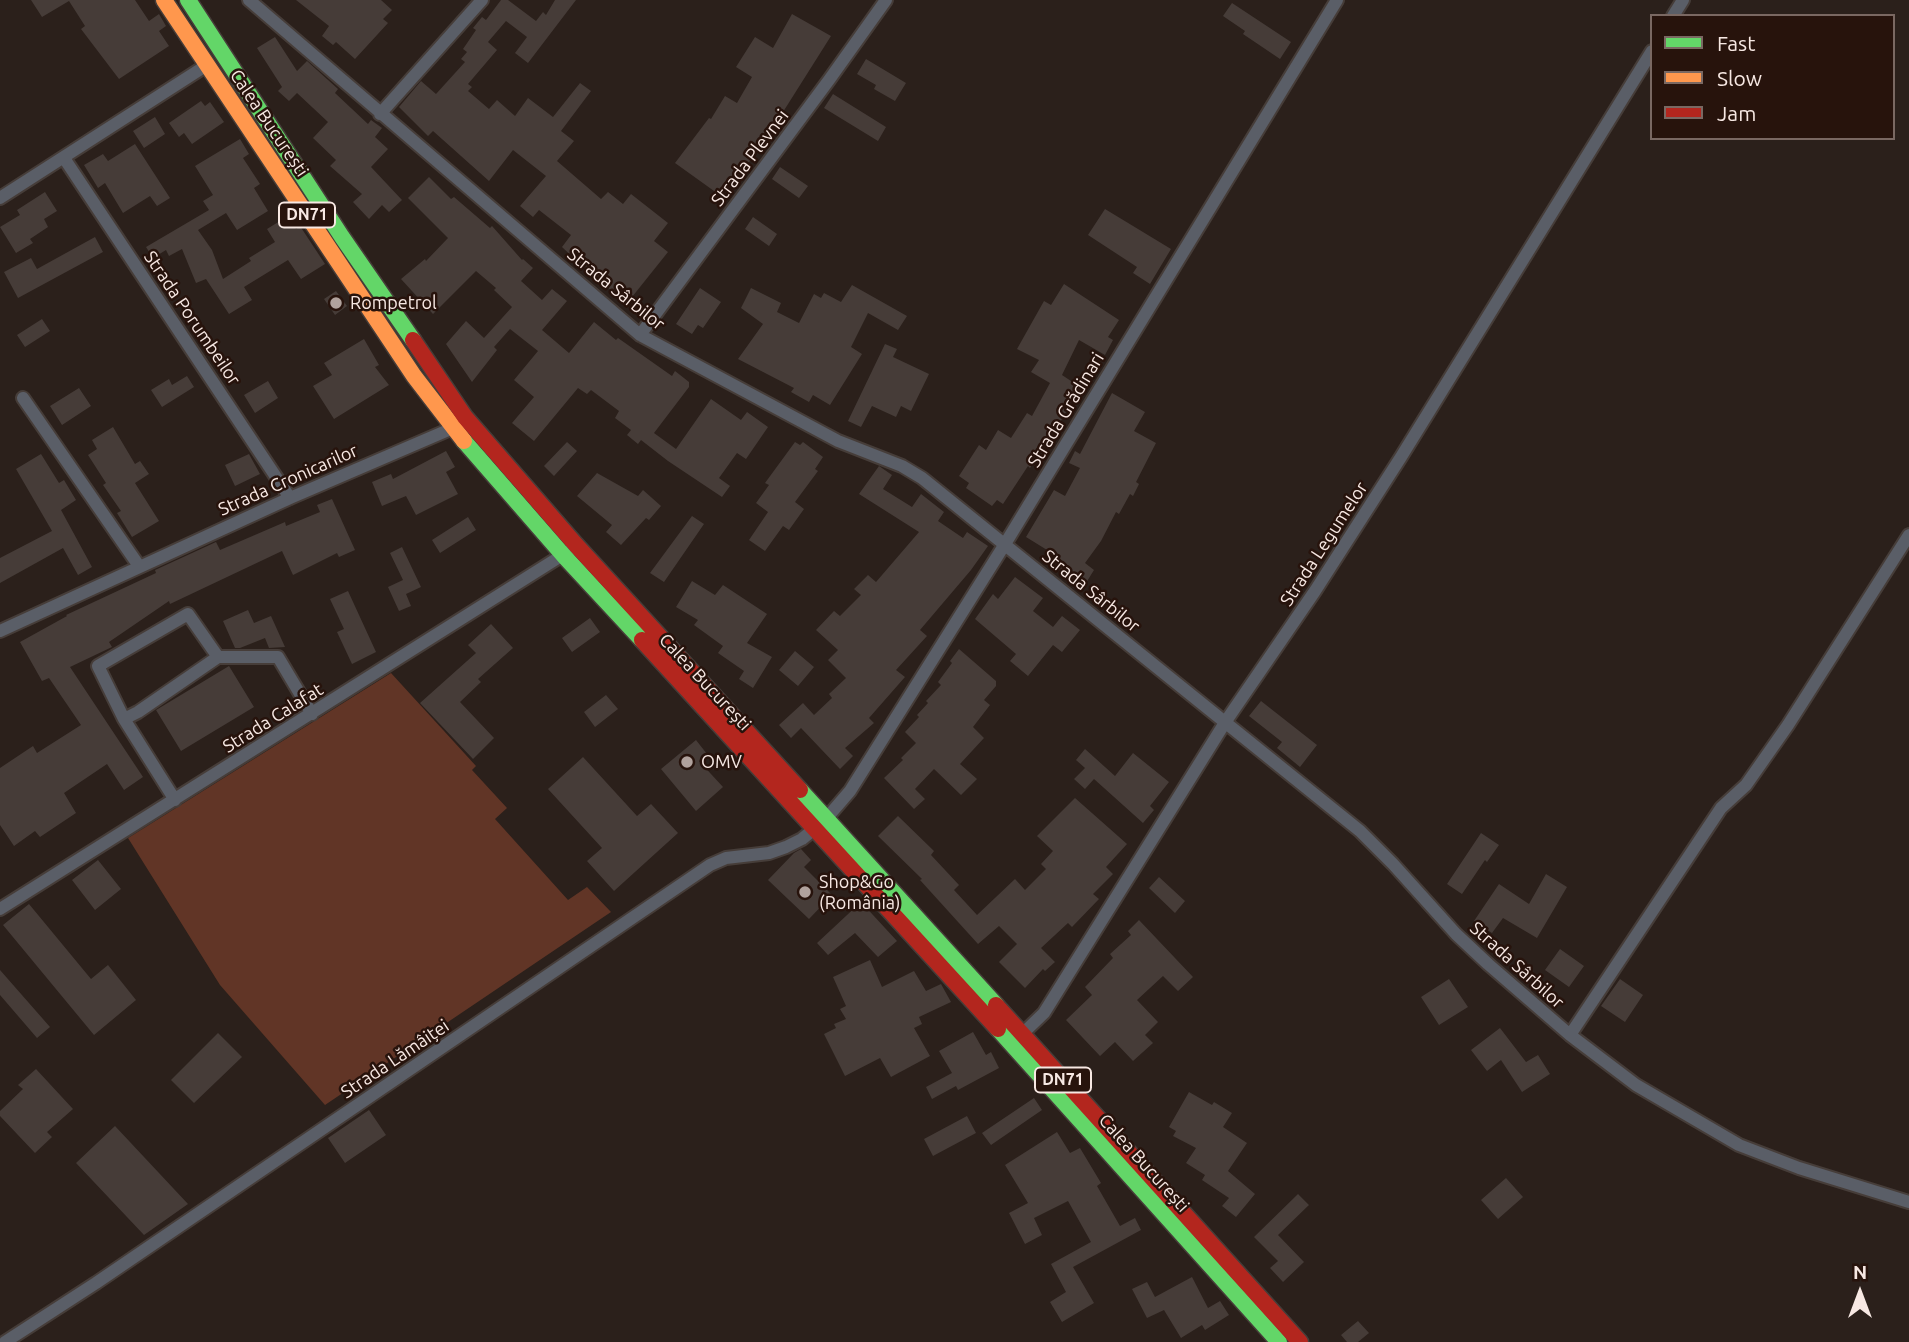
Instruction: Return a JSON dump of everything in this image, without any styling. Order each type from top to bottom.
[{"type":"main road","name":"Calea București","points":[[164,0],[414,376],[459,422],[756,764],[820,825],[1016,1040],[1300,1342]]},
{"type":"main road","name":"Calea București","points":[[188,0],[459,422]]},
{"type":"main road","name":"Calea București","points":[[1016,1040],[1279,1342]]},
{"type":"street","name":"Strada Sârbilor","points":[[248,0],[640,335],[838,441],[912,472],[1005,544],[1360,831],[1393,863],[1456,934],[1570,1035],[1636,1085],[1739,1145],[1799,1168],[1909,1202]]},
{"type":"street","points":[[380,114],[482,0]]},
{"type":"street","name":"Strada Plevnei","points":[[640,335],[886,0]]},
{"type":"street","name":"Strada Grădinari","points":[[820,825],[850,791],[1005,544],[1337,0]]},
{"type":"street","name":"Strada Legumelor","points":[[1016,1040],[1044,1013],[1226,720],[1368,508],[1650,54]]},
{"type":"street","points":[[0,198],[207,65]]},
{"type":"street","name":"Strada Porumbeilor","points":[[64,158],[290,498]]},
{"type":"street","points":[[23,398],[139,566]]},
{"type":"street","name":"Strada Cronicarilor","points":[[0,631],[459,422]]},
{"type":"street","points":[[1570,1035],[1721,808],[1746,785],[1788,725],[1909,535]]},
{"type":"street","name":"Strada Calafat","points":[[0,909],[570,550]]},
{"type":"street","points":[[175,800],[124,719],[98,666],[188,614],[218,657]]},
{"type":"street","points":[[124,719],[218,657],[278,657],[312,714]]},
{"type":"street","name":"Strada Lămâiței","points":[[5,1342],[96,1283],[710,865],[726,858],[769,853],[786,847],[820,825]]},
{"type":"shaded area","points":[[391,673],[476,766],[472,770],[507,808],[495,819],[568,900],[587,887],[611,912],[325,1105],[220,985],[128,838]]},
{"type":"building","points":[[31,0],[135,0],[149,21],[159,14],[166,26],[159,31],[169,46],[119,79],[81,29],[85,26],[69,1],[42,17]]},
{"type":"building","points":[[296,0],[381,0],[392,10],[383,19],[388,23],[355,59],[336,42],[333,45],[322,36],[329,26]]},
{"type":"building","points":[[501,0],[508,0],[536,21],[543,12],[546,15],[555,0],[576,0],[528,63],[515,53],[527,37],[506,21],[488,42],[497,50],[468,84],[472,87],[468,91],[489,109],[497,100],[515,116],[528,98],[553,117],[580,83],[591,91],[561,131],[574,141],[557,161],[601,199],[608,192],[623,204],[631,194],[668,223],[654,241],[668,252],[628,302],[598,281],[562,247],[571,235],[539,210],[533,217],[520,206],[546,176],[513,150],[489,181],[433,131],[428,136],[399,107],[421,81],[436,94],[465,62],[461,59],[467,52],[463,49],[476,30],[473,28],[482,17],[486,20]]},
{"type":"building","points":[[1232,3],[1291,42],[1280,59],[1243,34],[1245,31],[1223,16]]},
{"type":"building","points":[[792,14],[831,36],[757,151],[721,196],[675,163],[709,118],[711,119],[725,96],[737,103],[752,77],[736,67],[755,37],[773,48]]},
{"type":"building","points":[[275,37],[297,71],[307,61],[338,89],[335,93],[368,124],[371,120],[382,128],[375,137],[388,149],[371,167],[402,200],[389,212],[382,205],[369,219],[353,202],[362,194],[330,166],[336,160],[313,138],[328,122],[297,93],[289,101],[278,91],[282,87],[257,48]]},
{"type":"building","points":[[866,59],[906,83],[895,101],[874,89],[876,85],[857,74]]},
{"type":"building","points":[[833,94],[886,127],[878,141],[824,108]]},
{"type":"building","points":[[201,101],[205,106],[210,102],[224,122],[192,144],[184,133],[179,137],[169,123]]},
{"type":"building","points":[[155,117],[165,134],[144,148],[133,131]]},
{"type":"building","points":[[240,139],[249,154],[243,158],[260,184],[254,188],[268,211],[237,230],[226,213],[198,230],[212,250],[223,279],[275,242],[267,229],[288,216],[296,229],[300,226],[325,264],[301,279],[288,260],[244,287],[252,300],[229,314],[206,279],[196,283],[182,249],[169,256],[166,250],[153,258],[146,247],[209,210],[203,201],[213,195],[195,166]]},
{"type":"building","points":[[135,144],[170,198],[157,206],[150,196],[123,213],[105,183],[98,188],[84,165],[103,154],[108,161]]},
{"type":"building","points":[[780,167],[808,186],[799,198],[772,179]]},
{"type":"building","points":[[429,177],[451,199],[454,197],[490,228],[492,226],[522,260],[533,268],[521,281],[542,300],[552,289],[567,301],[542,330],[569,353],[594,322],[616,340],[618,338],[672,376],[675,371],[689,382],[689,387],[654,433],[676,449],[711,399],[741,420],[747,412],[768,427],[746,459],[737,453],[719,478],[730,486],[722,497],[641,440],[638,444],[627,435],[631,430],[615,418],[619,411],[591,390],[587,394],[578,388],[534,441],[512,423],[534,397],[514,380],[538,351],[510,329],[494,347],[497,350],[472,382],[446,344],[466,321],[484,338],[512,307],[494,290],[496,288],[476,271],[433,314],[401,279],[425,259],[426,261],[448,238],[408,198]]},
{"type":"building","points":[[45,192],[57,211],[44,219],[48,227],[30,239],[33,243],[16,253],[0,227],[20,215],[17,210]]},
{"type":"building","points":[[1105,209],[1171,249],[1150,284],[1133,273],[1137,267],[1088,235]]},
{"type":"building","points":[[753,217],[777,234],[769,246],[745,229]]},
{"type":"building","points":[[95,237],[103,252],[18,298],[4,272],[31,258],[37,269]]},
{"type":"building","points":[[1064,284],[1119,320],[1108,337],[1113,340],[1105,355],[1079,340],[1062,375],[1083,389],[1076,400],[1074,398],[1046,447],[1043,445],[1030,468],[1028,466],[1003,504],[997,500],[992,506],[966,488],[969,483],[959,476],[979,445],[986,450],[998,430],[1011,438],[1027,413],[1032,416],[1050,383],[1031,372],[1039,360],[1017,349],[1044,301],[1051,305]]},
{"type":"building","points":[[852,285],[907,316],[898,330],[868,313],[851,347],[862,354],[830,405],[813,395],[809,402],[791,392],[794,388],[738,359],[763,324],[741,308],[751,288],[781,303],[777,312],[799,323],[814,294],[821,298],[824,293],[841,302]]},
{"type":"building","points":[[700,288],[721,302],[703,328],[698,325],[692,334],[676,324]]},
{"type":"building","name":"Rompetrol","points":[[336,291],[347,306],[335,315],[324,299]]},
{"type":"building","points":[[42,319],[50,331],[25,347],[17,335]]},
{"type":"building","points":[[364,339],[379,365],[375,367],[389,385],[334,419],[313,386],[332,375],[324,363]]},
{"type":"building","points":[[885,344],[897,349],[893,357],[929,374],[911,411],[901,406],[896,417],[872,406],[861,427],[848,421]]},
{"type":"building","points":[[187,376],[194,387],[162,407],[151,390],[169,379],[172,385]]},
{"type":"building","points":[[268,381],[278,398],[255,413],[244,395]]},
{"type":"building","points":[[79,388],[91,406],[62,425],[50,406]]},
{"type":"building","points":[[1112,393],[1145,412],[1134,431],[1156,443],[1136,482],[1139,484],[1133,496],[1130,494],[1119,514],[1116,512],[1101,541],[1085,563],[1094,570],[1081,591],[1069,583],[1072,579],[1054,568],[1060,558],[1026,537],[1054,490],[1065,496],[1080,468],[1069,463],[1075,451],[1080,454]]},
{"type":"building","points":[[113,427],[135,464],[140,461],[149,474],[135,483],[159,521],[132,537],[117,513],[121,511],[103,485],[106,483],[88,455],[97,449],[92,440]]},
{"type":"building","points":[[567,442],[577,451],[554,476],[544,466]]},
{"type":"building","points":[[795,442],[800,445],[803,442],[823,457],[815,469],[818,471],[795,502],[804,509],[789,530],[783,526],[765,551],[749,540],[768,512],[756,503],[769,485],[765,483]]},
{"type":"building","points":[[446,451],[455,467],[446,472],[458,494],[416,515],[406,496],[382,506],[372,482],[391,474],[393,479]]},
{"type":"building","points":[[41,454],[59,483],[64,480],[76,500],[61,510],[92,567],[78,575],[63,548],[0,583],[0,558],[52,531],[16,469]]},
{"type":"building","points":[[249,454],[260,474],[235,486],[225,465]]},
{"type":"building","points":[[879,466],[892,475],[883,489],[912,507],[921,494],[944,512],[938,521],[963,538],[967,532],[988,546],[920,630],[927,636],[896,670],[905,677],[869,718],[874,723],[845,748],[853,756],[840,769],[801,728],[791,738],[779,725],[803,703],[814,715],[832,698],[829,694],[846,678],[828,660],[838,650],[816,630],[834,611],[840,616],[861,595],[854,589],[868,575],[876,582],[919,532],[859,494]]},
{"type":"building","points":[[597,473],[638,496],[643,490],[661,506],[621,545],[606,532],[612,525],[577,496]]},
{"type":"building","points":[[332,499],[355,550],[339,557],[337,553],[293,575],[282,551],[170,604],[169,601],[109,642],[112,647],[70,667],[143,777],[124,790],[107,764],[64,793],[76,813],[40,837],[35,831],[14,846],[0,825],[0,768],[33,746],[37,753],[81,725],[49,678],[42,681],[20,642],[66,615],[216,542],[220,550],[285,522],[286,526],[320,512],[317,505]]},
{"type":"building","points":[[692,516],[704,524],[664,582],[650,573]]},
{"type":"building","points":[[468,517],[476,530],[440,553],[432,540]]},
{"type":"building","points":[[402,547],[421,587],[406,594],[411,606],[399,611],[388,587],[403,580],[390,553]]},
{"type":"building","points":[[1015,577],[1043,598],[1033,611],[1053,627],[1062,616],[1080,630],[1062,652],[1053,645],[1028,676],[1010,661],[1016,654],[975,619],[993,594],[998,599]]},
{"type":"building","points":[[692,581],[715,595],[723,585],[767,614],[747,643],[772,657],[753,688],[739,679],[744,671],[718,653],[723,646],[694,625],[698,620],[676,607]]},
{"type":"building","points":[[348,591],[376,652],[352,664],[337,632],[344,629],[330,599]]},
{"type":"building","points":[[248,610],[254,623],[271,616],[285,647],[269,648],[265,638],[235,648],[223,621]]},
{"type":"building","points":[[590,618],[600,632],[572,652],[562,638]]},
{"type":"building","points":[[491,624],[513,648],[478,679],[481,682],[460,702],[494,738],[473,759],[420,703],[476,653],[468,645]]},
{"type":"building","points":[[959,649],[996,681],[996,686],[984,700],[990,705],[973,727],[984,738],[960,764],[977,779],[961,795],[934,769],[915,789],[925,799],[914,809],[884,778],[916,743],[905,732],[919,717],[917,715],[928,703],[926,701],[941,685],[938,682]]},
{"type":"building","points":[[795,651],[814,667],[798,686],[779,670]]},
{"type":"building","points":[[229,666],[254,707],[181,751],[156,710]]},
{"type":"building","points":[[606,695],[618,709],[595,727],[584,712]]},
{"type":"building","points":[[1261,701],[1317,745],[1300,767],[1277,748],[1282,742],[1249,716]]},
{"type":"building","points":[[696,740],[707,754],[699,761],[723,787],[696,811],[661,769]]},
{"type":"building","points":[[1085,749],[1115,776],[1133,753],[1169,782],[1150,806],[1154,810],[1143,823],[1094,779],[1085,789],[1074,779],[1085,768],[1076,760]]},
{"type":"building","points":[[583,757],[637,816],[651,804],[678,833],[614,891],[587,861],[602,848],[548,789]]},
{"type":"building","points":[[1075,798],[1127,844],[1106,867],[1113,874],[1093,894],[1099,899],[1072,927],[1068,923],[1041,948],[1055,962],[1045,971],[1043,969],[1025,988],[999,962],[1017,944],[999,926],[978,944],[920,880],[922,879],[878,836],[898,816],[934,851],[931,855],[959,885],[954,890],[977,915],[1015,879],[1025,890],[1046,869],[1041,864],[1053,851],[1037,836]]},
{"type":"building","points":[[1481,833],[1499,845],[1487,862],[1485,860],[1462,894],[1447,884]]},
{"type":"building","points":[[801,849],[811,860],[804,867],[832,895],[809,919],[768,880]]},
{"type":"building","points":[[98,860],[121,889],[95,910],[72,880]]},
{"type":"building","points":[[1546,874],[1567,887],[1537,938],[1503,918],[1492,933],[1474,921],[1499,884],[1529,904]]},
{"type":"building","points":[[1159,877],[1185,901],[1175,913],[1149,888]]},
{"type":"building","points":[[861,902],[897,941],[878,957],[855,933],[828,955],[817,943]]},
{"type":"building","points":[[29,904],[91,979],[108,965],[136,1000],[94,1035],[3,925]]},
{"type":"building","points":[[1139,920],[1193,977],[1178,991],[1163,976],[1137,1000],[1158,1022],[1145,1035],[1153,1043],[1133,1061],[1115,1042],[1100,1056],[1066,1020],[1092,995],[1085,987],[1113,958],[1110,954],[1131,935],[1128,931]]},
{"type":"building","points":[[1560,949],[1584,966],[1569,987],[1545,970]]},
{"type":"building","points":[[870,960],[882,987],[914,971],[926,991],[941,984],[951,1002],[919,1017],[922,1024],[914,1028],[930,1056],[891,1077],[880,1058],[845,1076],[824,1034],[836,1028],[834,1024],[846,1019],[840,1009],[846,1006],[833,977]]},
{"type":"building","points":[[0,970],[50,1027],[37,1038],[0,995]]},
{"type":"building","points":[[1449,979],[1468,1007],[1439,1025],[1421,997]]},
{"type":"building","points":[[1620,979],[1643,995],[1625,1022],[1601,1006]]},
{"type":"building","points":[[1500,1028],[1526,1062],[1538,1055],[1550,1074],[1522,1092],[1501,1060],[1487,1071],[1471,1050]]},
{"type":"building","points":[[973,1032],[986,1055],[991,1052],[999,1068],[958,1090],[956,1086],[932,1099],[926,1087],[952,1073],[939,1051]]},
{"type":"building","points":[[218,1033],[242,1057],[194,1103],[171,1080]]},
{"type":"building","points":[[36,1069],[73,1109],[47,1132],[52,1137],[35,1153],[0,1116],[0,1111],[23,1089],[18,1085]]},
{"type":"building","points":[[1189,1092],[1232,1113],[1223,1127],[1247,1143],[1228,1171],[1255,1194],[1236,1217],[1222,1206],[1229,1198],[1202,1180],[1205,1175],[1186,1163],[1196,1148],[1173,1136],[1176,1131],[1169,1127]]},
{"type":"building","points":[[1034,1098],[1042,1110],[991,1145],[982,1133]]},
{"type":"building","points":[[369,1110],[386,1135],[345,1163],[328,1138]]},
{"type":"building","points":[[967,1116],[976,1133],[933,1156],[924,1139]]},
{"type":"building","points":[[115,1126],[188,1204],[144,1235],[76,1163]]},
{"type":"building","points":[[1057,1132],[1070,1153],[1080,1148],[1101,1183],[1097,1186],[1120,1226],[1135,1218],[1141,1230],[1073,1267],[1094,1303],[1062,1322],[1050,1302],[1066,1292],[1051,1264],[1091,1242],[1068,1201],[1034,1218],[1042,1235],[1025,1244],[1009,1213],[1028,1203],[1005,1165]]},
{"type":"building","points":[[1506,1178],[1523,1197],[1498,1219],[1481,1200]]},
{"type":"building","points":[[1298,1194],[1309,1205],[1278,1235],[1304,1262],[1283,1282],[1270,1268],[1278,1261],[1254,1237]]},
{"type":"building","points":[[1192,1277],[1208,1308],[1220,1301],[1229,1315],[1205,1330],[1202,1325],[1181,1338],[1164,1310],[1147,1318],[1132,1289],[1147,1282],[1155,1297]]},
{"type":"building","points":[[1358,1321],[1369,1333],[1358,1342],[1347,1342],[1341,1335]]},
{"type":"traffic: fast","points":[[188,0],[342,237],[413,340]]},
{"type":"traffic: fast","points":[[464,441],[564,556],[642,640]]},
{"type":"traffic: fast","points":[[800,790],[996,1005]]},
{"type":"traffic: fast","points":[[998,1029],[1279,1342]]},
{"type":"traffic: slow","points":[[164,0],[414,376],[464,441]]},
{"type":"traffic: jam","points":[[413,340],[465,417],[576,545],[800,790]]},
{"type":"traffic: jam","points":[[642,640],[998,1029]]},
{"type":"traffic: jam","points":[[996,1005],[1300,1342]]},
{"type":"place","name":"Rompetrol","points":[[336,303]]},
{"type":"place","name":"OMV","points":[[687,762]]},
{"type":"place","name":"Shop&Go (România)","points":[[805,892]]}]
